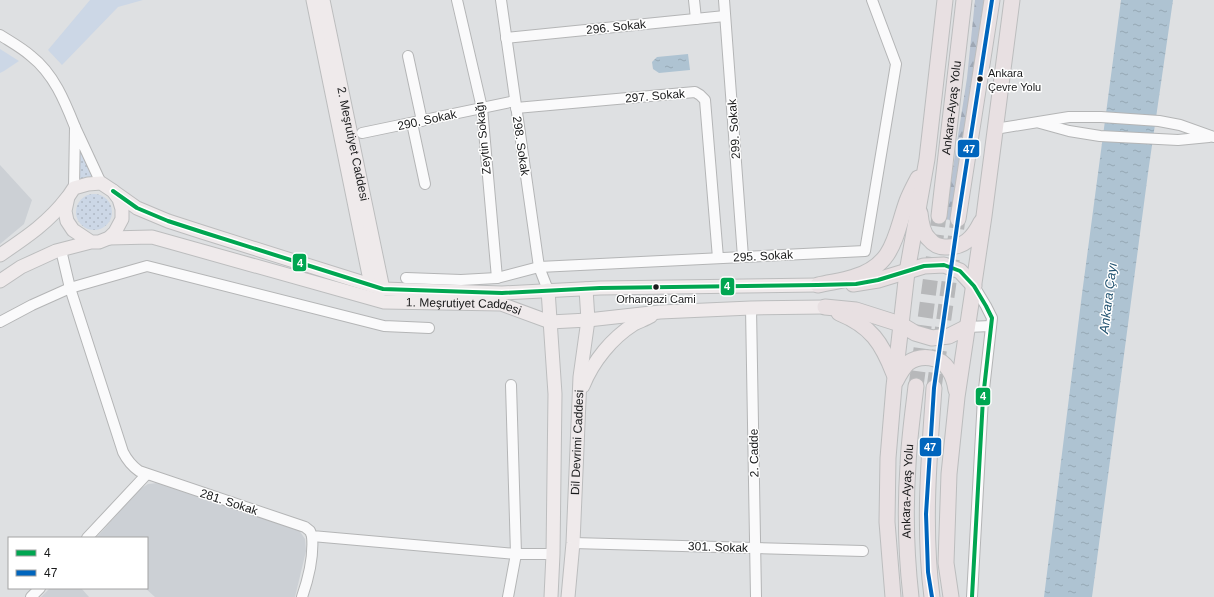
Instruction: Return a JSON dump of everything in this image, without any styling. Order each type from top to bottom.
[{"type":"highway","points":[[893,597],[887,522],[888,458],[894,380],[907,272],[927,159],[945,0]]},
{"type":"highway","name":"Ankara-Ayaş Yolu","points":[[939,216],[964,0]]},
{"type":"highway","name":"Ankara-Ayaş Yolu","points":[[958,218],[992,0]]},
{"type":"highway","points":[[951,597],[946,563],[949,474],[957,397],[984,216],[1012,3]]},
{"type":"highway","points":[[818,285],[856,277],[874,268],[883,261],[892,249],[908,200],[927,159]]},
{"type":"highway","points":[[918,206],[922,227],[928,239],[942,247],[956,246],[967,241],[976,232],[984,216]]},
{"type":"highway","points":[[818,285],[856,284],[878,280],[924,266],[944,265],[960,271],[974,286]]},
{"type":"highway","points":[[825,307],[856,310],[900,324],[915,333],[932,338],[949,336],[967,327]]},
{"type":"highway","points":[[825,307],[852,319],[875,336],[887,356],[894,380]]},
{"type":"highway","points":[[894,380],[908,364],[918,358],[930,357],[940,361],[949,369],[954,381],[957,397]]},
{"type":"highway","name":"Ankara-Ayaş Yolu","points":[[911,597],[906,514],[908,465],[916,386]]},
{"type":"highway","name":"Ankara-Ayaş Yolu","points":[[932,597],[928,572],[926,514],[934,388]]},
{"type":"main road","name":"2. Meşrutiyet Caddesi","points":[[313,0],[377,287]]},
{"type":"main road","name":"2. Meşrutiyet Caddesi","points":[[323,0],[377,287]]},
{"type":"main road","points":[[0,255],[51,218],[71,192],[88,184],[101,183],[113,190],[119,199],[122,209],[122,219],[115,232],[109,238],[99,242],[91,242],[61,250],[35,260],[21,267],[0,281]]},
{"type":"main road","name":"1. Meşrutiyet Caddesi","points":[[113,190],[137,208],[168,220],[377,287],[502,293],[586,289],[818,285]]},
{"type":"main road","points":[[71,192],[65,211],[67,221],[73,230],[91,242]]},
{"type":"main road","name":"1. Meşrutiyet Caddesi","points":[[109,238],[152,237],[384,302],[501,304],[550,322],[588,320],[660,312],[752,308],[825,307]]},
{"type":"main road","name":"Dil Devrimi Caddesi","points":[[568,597],[573,543],[580,377],[588,320],[586,289]]},
{"type":"main road","name":"Dil Devrimi Caddesi","points":[[548,290],[555,394],[551,597]]},
{"type":"main road","points":[[579,395],[588,372],[603,351],[634,324],[660,312]]},
{"type":"street","name":"Zeytin Sokağı","points":[[457,0],[482,108],[497,278]]},
{"type":"street","name":"298. Sokak","points":[[500,0],[539,267],[548,290]]},
{"type":"street","points":[[694,0],[696,19]]},
{"type":"street","name":"299. Sokak","points":[[724,0],[743,257]]},
{"type":"street","name":"295. Sokak","points":[[406,278],[461,280],[497,278],[539,267],[865,251],[896,64],[872,0]]},
{"type":"street","name":"296. Sokak","points":[[506,38],[725,16]]},
{"type":"street","points":[[0,35],[32,56],[43,67],[54,82],[101,183]]},
{"type":"street","points":[[408,56],[422,121]]},
{"type":"street","name":"297. Sokak","points":[[516,105],[694,92],[700,95],[705,100],[718,258]]},
{"type":"street","name":"290. Sokak","points":[[362,133],[482,108],[516,105]]},
{"type":"street","points":[[995,129],[1070,117],[1101,117],[1159,121],[1180,125],[1213,137]]},
{"type":"street","points":[[1036,122],[1069,131],[1100,136],[1178,140],[1213,137]]},
{"type":"street","points":[[412,123],[425,184]]},
{"type":"street","points":[[71,192],[76,128]]},
{"type":"street","name":"281. Sokak","points":[[61,250],[70,288],[123,452],[132,466],[146,475],[305,527],[310,531],[312,536]]},
{"type":"street","points":[[0,322],[32,305],[70,288],[147,266],[384,326],[429,328]]},
{"type":"street","points":[[972,597],[983,398],[992,318],[974,286]]},
{"type":"street","name":"2. Cadde","points":[[752,308],[756,597]]},
{"type":"street","points":[[967,327],[991,326]]},
{"type":"street","points":[[508,597],[516,554],[511,385]]},
{"type":"street","points":[[88,537],[146,475]]},
{"type":"street","points":[[302,597],[311,563],[313,548],[312,536],[516,554],[552,554]]},
{"type":"street","name":"301. Sokak","points":[[573,543],[863,551]]},
{"type":"street","points":[[31,597],[39,589]]},
{"type":"shaded area","points":[[90,0],[143,0],[118,7],[62,65],[48,50]]},
{"type":"shaded area","points":[[0,49],[19,61],[0,73]]},
{"type":"shaded area","points":[[79,144],[94,177],[78,179]]},
{"type":"shaded area","points":[[0,165],[32,200],[24,224],[0,244]]},
{"type":"shaded area","points":[[98,194],[107,199],[111,205],[111,219],[107,225],[98,230],[90,230],[81,225],[77,219],[76,208],[81,199],[87,195]]},
{"type":"shaded area","points":[[157,483],[299,530],[305,539],[306,551],[295,597],[155,597],[146,589],[148,589],[148,537],[97,537],[140,489],[148,484]]},
{"type":"shaded area","points":[[49,589],[82,589],[89,597],[41,597]]},
{"type":"green space","points":[[975,0],[984,0],[950,220],[945,219],[967,78]]},
{"type":"water","name":"Ankara Çayı","points":[[1121,0],[1173,0],[1148,173],[1092,597],[1044,597],[1082,294]]},
{"type":"water","points":[[688,54],[690,70],[659,73],[653,69],[652,62],[657,57]]},
{"type":"tunnel","points":[[916,386],[939,216]]},
{"type":"tunnel","points":[[934,388],[958,219]]},
{"type":"transit line","name":"47","points":[[932,597],[928,572],[926,514],[934,388],[958,219],[992,0]]},
{"type":"transit line","name":"4","points":[[113,191],[137,208],[168,221],[383,289],[502,293],[600,288],[856,284],[878,280],[924,266],[944,265],[960,271],[974,286],[992,318],[983,398],[972,597]]},
{"type":"place","name":"Ankara Çevre Yolu","points":[[980,79]]},
{"type":"place","name":"Orhangazi Cami","points":[[656,287]]}]
